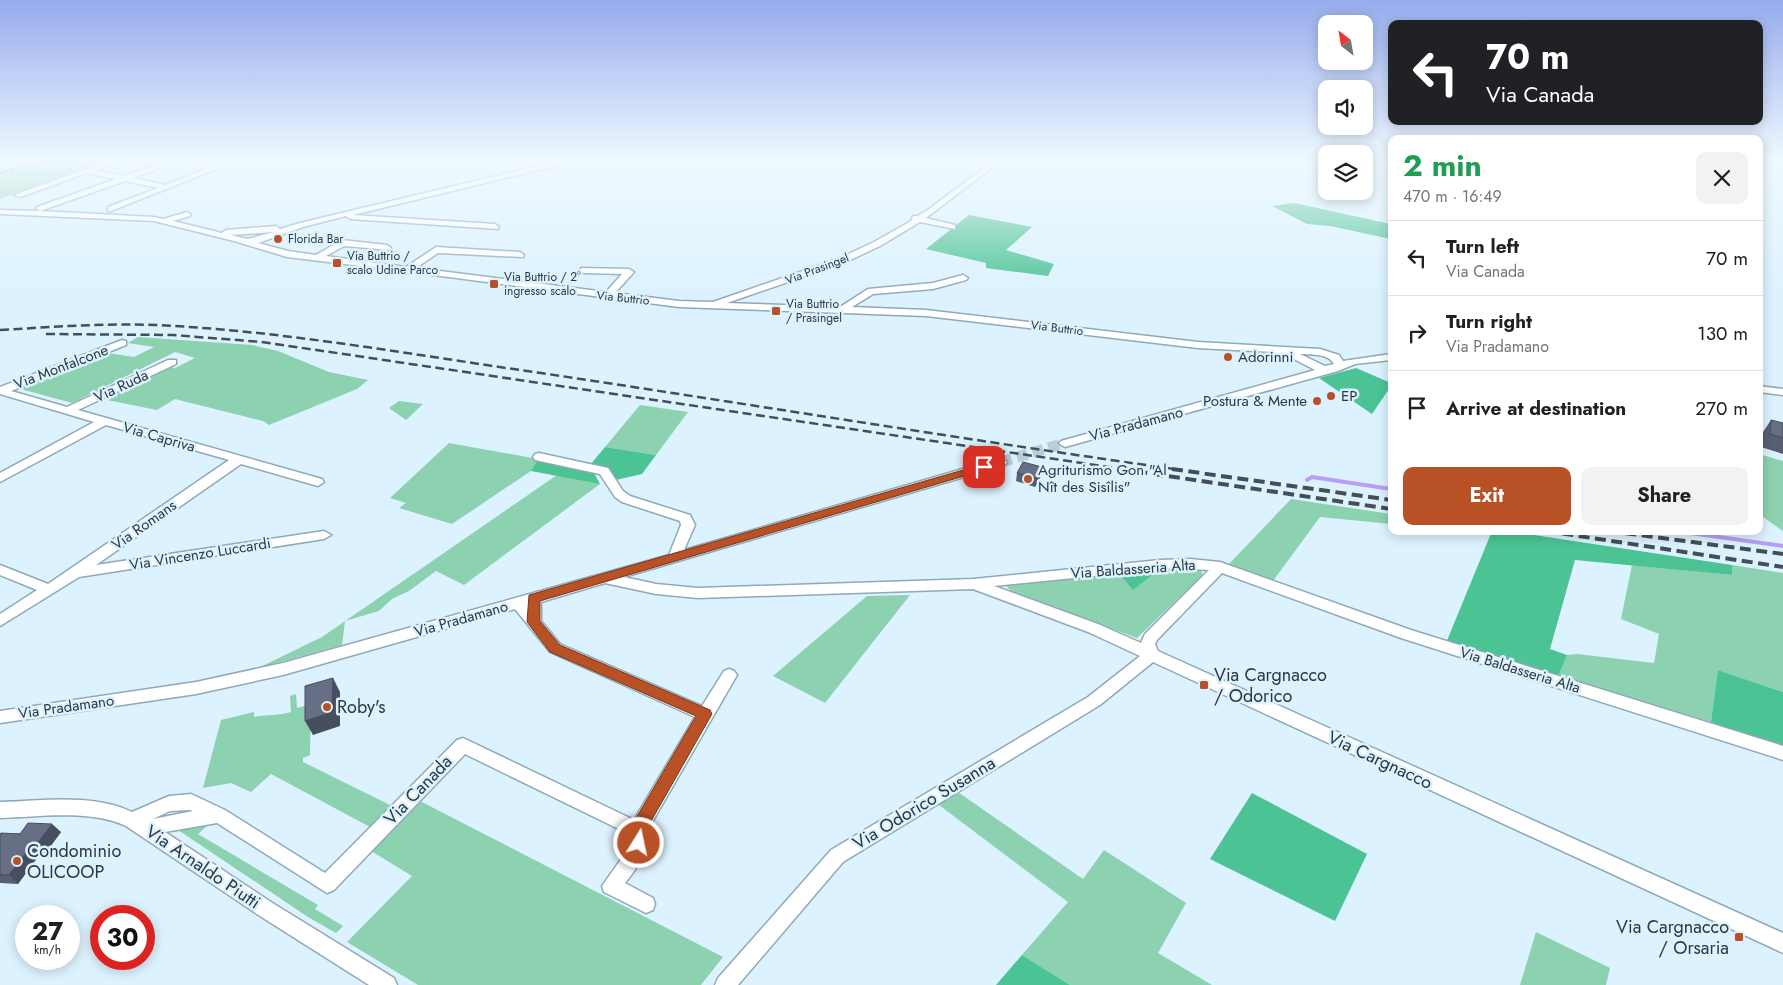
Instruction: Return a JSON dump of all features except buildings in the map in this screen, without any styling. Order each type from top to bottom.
[{"type":"street","points":[[22,212],[62,206]]},
{"type":"street","points":[[111,209],[119,206]]},
{"type":"street","points":[[259,243],[266,233],[378,206]]},
{"type":"street","name":"Via Prasingel","points":[[713,306],[725,300],[791,280],[858,254],[933,206]]},
{"type":"street","name":"Via Buttrio","points":[[0,212],[41,213],[57,208],[137,218],[165,222],[240,241],[259,243],[316,259],[606,297],[713,306],[926,313],[1206,345],[1272,350],[1309,359],[1329,369],[1340,365],[1379,358]]},
{"type":"street","points":[[165,222],[187,214]]},
{"type":"street","points":[[336,216],[495,227]]},
{"type":"street","points":[[916,218],[952,227]]},
{"type":"street","name":"Via Buttrio","points":[[211,234],[252,231],[266,233]]},
{"type":"street","name":"Via Buttrio","points":[[240,241],[240,235],[252,231]]},
{"type":"street","points":[[316,259],[342,243],[387,248]]},
{"type":"street","points":[[406,271],[436,250],[520,255]]},
{"type":"street","points":[[584,270],[629,272],[606,297]]},
{"type":"street","points":[[842,310],[871,291],[933,286],[964,278]]},
{"type":"street","name":"Via Monfalcone","points":[[0,391],[122,343]]},
{"type":"street","points":[[1328,354],[1338,359],[1340,365]]},
{"type":"street","name":"Via Buttrio","points":[[1309,359],[1328,354],[1388,358]]},
{"type":"street","points":[[1294,379],[1306,372],[1309,359]]},
{"type":"street","name":"Via Ruda","points":[[69,410],[172,362]]},
{"type":"street","name":"Via Pradamano","points":[[1065,443],[1329,369]]},
{"type":"street","points":[[1763,390],[1783,392]]},
{"type":"street","name":"Via Capriva","points":[[0,391],[318,482]]},
{"type":"street","points":[[0,478],[104,421]]},
{"type":"street","points":[[539,457],[604,471],[619,494],[626,499],[685,518],[688,525],[675,557]]},
{"type":"street","name":"Via Romans","points":[[0,621],[50,590],[238,460]]},
{"type":"street","name":"Via Pradamano","points":[[0,717],[196,688],[236,680],[534,599],[1001,462]]},
{"type":"street","name":"Via Vincenzo Luccardi","points":[[76,572],[324,535]]},
{"type":"street","name":"Via Baldasseria Alta","points":[[604,578],[656,588],[698,593],[974,584],[1006,579],[1160,564],[1192,563],[1220,567],[1406,634],[1783,753]]},
{"type":"street","points":[[1152,656],[1148,644],[1150,638],[1220,567]]},
{"type":"street","points":[[0,570],[50,590]]},
{"type":"street","name":"Via Cargnacco","points":[[974,584],[1093,628],[1783,943]]},
{"type":"street","points":[[534,599],[534,622]]},
{"type":"street","points":[[518,603],[555,648],[705,714]]},
{"type":"street","name":"Via Odorico Susanna","points":[[725,985],[837,856],[1094,701],[1152,656]]},
{"type":"street","points":[[646,904],[611,886],[636,852],[639,843],[638,830],[729,675]]},
{"type":"street","name":"Via Canada","points":[[138,825],[219,816],[327,884],[463,744],[638,830]]},
{"type":"street","name":"Via Arnaldo Piutti","points":[[0,810],[89,808],[115,812],[387,985]]},
{"type":"green space","points":[[1272,206],[1308,206],[1388,223],[1388,238],[1330,226],[1307,224]]},
{"type":"green space","points":[[969,215],[1032,227],[1006,250],[1054,264],[1048,276],[986,268],[986,263],[926,249]]},
{"type":"green space","points":[[138,337],[252,345],[278,351],[329,372],[368,380],[357,389],[269,425],[263,421],[175,399],[157,410],[102,399],[168,367],[175,368],[195,358],[175,352],[72,403],[17,388],[108,353],[134,357],[154,347],[128,343]]},
{"type":"green space","points":[[1356,368],[1388,382],[1388,390],[1372,414],[1319,378]]},
{"type":"green space","points":[[399,401],[423,404],[406,420],[389,408]]},
{"type":"green space","points":[[640,405],[688,412],[656,455],[605,447]]},
{"type":"green space","points":[[449,443],[538,459],[531,471],[452,524],[399,508],[406,503],[390,498]]},
{"type":"green space","points":[[605,447],[656,455],[642,474],[616,480],[609,468],[591,464]]},
{"type":"green space","points":[[1763,455],[1783,461],[1783,531],[1763,517]]},
{"type":"green space","points":[[538,459],[594,473],[600,484],[531,471]]},
{"type":"green space","points":[[557,475],[600,484],[464,585],[436,571],[409,591],[392,599],[379,611],[345,621]]},
{"type":"green space","points":[[1291,499],[1388,514],[1388,524],[1320,517],[1273,581],[1228,565]]},
{"type":"green space","points":[[1490,535],[1534,535],[1732,565],[1732,575],[1575,560],[1550,649],[1567,655],[1558,677],[1446,643]]},
{"type":"green space","points":[[1632,565],[1731,575],[1732,565],[1783,573],[1783,692],[1718,670],[1711,722],[1558,677],[1567,655],[1577,654],[1654,663],[1659,634],[1621,619]]},
{"type":"green space","points":[[1198,566],[1202,570],[1202,576],[1137,638],[1012,592],[1006,586],[1008,583],[1162,567]]},
{"type":"green space","points":[[1162,567],[1133,590],[1117,571]]},
{"type":"green space","points":[[910,595],[825,703],[773,676],[867,596]]},
{"type":"green space","points":[[345,621],[342,645],[258,668],[322,637]]},
{"type":"green space","points":[[1718,670],[1783,692],[1783,749],[1711,722]]},
{"type":"green space","points":[[296,694],[297,708],[311,704],[310,755],[303,758],[303,762],[390,805],[370,827],[271,774],[251,792],[231,783],[203,788],[221,720],[254,712],[254,717],[291,712],[290,696]]},
{"type":"green space","points":[[955,790],[1083,879],[1104,850],[1186,903],[1158,953],[1212,985],[1070,985],[1022,955],[1068,902],[935,802]]},
{"type":"green space","points":[[1252,793],[1367,854],[1335,921],[1210,859]]},
{"type":"green space","points":[[420,801],[723,957],[701,985],[418,985],[347,942],[412,876],[371,851]]},
{"type":"green space","points":[[210,823],[198,834],[318,905],[315,909],[343,926],[336,933],[308,917],[178,830]]},
{"type":"green space","points":[[1536,932],[1610,968],[1606,985],[1520,985]]},
{"type":"green space","points":[[1022,955],[1070,985],[996,985]]},
{"type":"waterway","points":[[1307,480],[1312,477],[1388,489]]},
{"type":"waterway","points":[[1705,535],[1783,546]]},
{"type":"tunnel","points":[[1001,462],[1065,443]]},
{"type":"railway","points":[[0,330],[98,325],[156,325],[253,332],[397,351],[1181,470]]},
{"type":"railway","points":[[46,334],[173,335],[262,342],[1129,470]]},
{"type":"railway","points":[[1120,469],[1388,509]]},
{"type":"railway","points":[[1172,469],[1388,500]]},
{"type":"railway","points":[[1572,535],[1783,567]]},
{"type":"railway","points":[[1639,535],[1783,554]]},
{"type":"place","name":"Florida Bar","points":[[278,239]]},
{"type":"place","name":"Via Buttrio / scalo Udine Parco","points":[[337,263]]},
{"type":"place","name":"Via Buttrio / 2° ingresso scalo","points":[[494,284]]},
{"type":"place","name":"Via Buttrio / Prasingel","points":[[776,311]]},
{"type":"place","name":"Adorinni","points":[[1228,357]]},
{"type":"place","name":"EP","points":[[1331,396]]},
{"type":"place","name":"Postura & Mente","points":[[1317,401]]},
{"type":"place","name":"Agriturismo Gon \"Al Nît des Sisîlis\"","points":[[1028,479]]},
{"type":"place","name":"Via Cargnacco / Odorico","points":[[1204,685]]},
{"type":"place","name":"Roby's","points":[[327,707]]},
{"type":"place","name":"Condominio OLICOOP","points":[[17,861]]},
{"type":"place","name":"Via Cargnacco / Orsaria","points":[[1739,937]]},
{"type":"route","points":[[639,843],[638,830],[705,714],[555,648],[534,622],[534,599],[984,467]]}]
